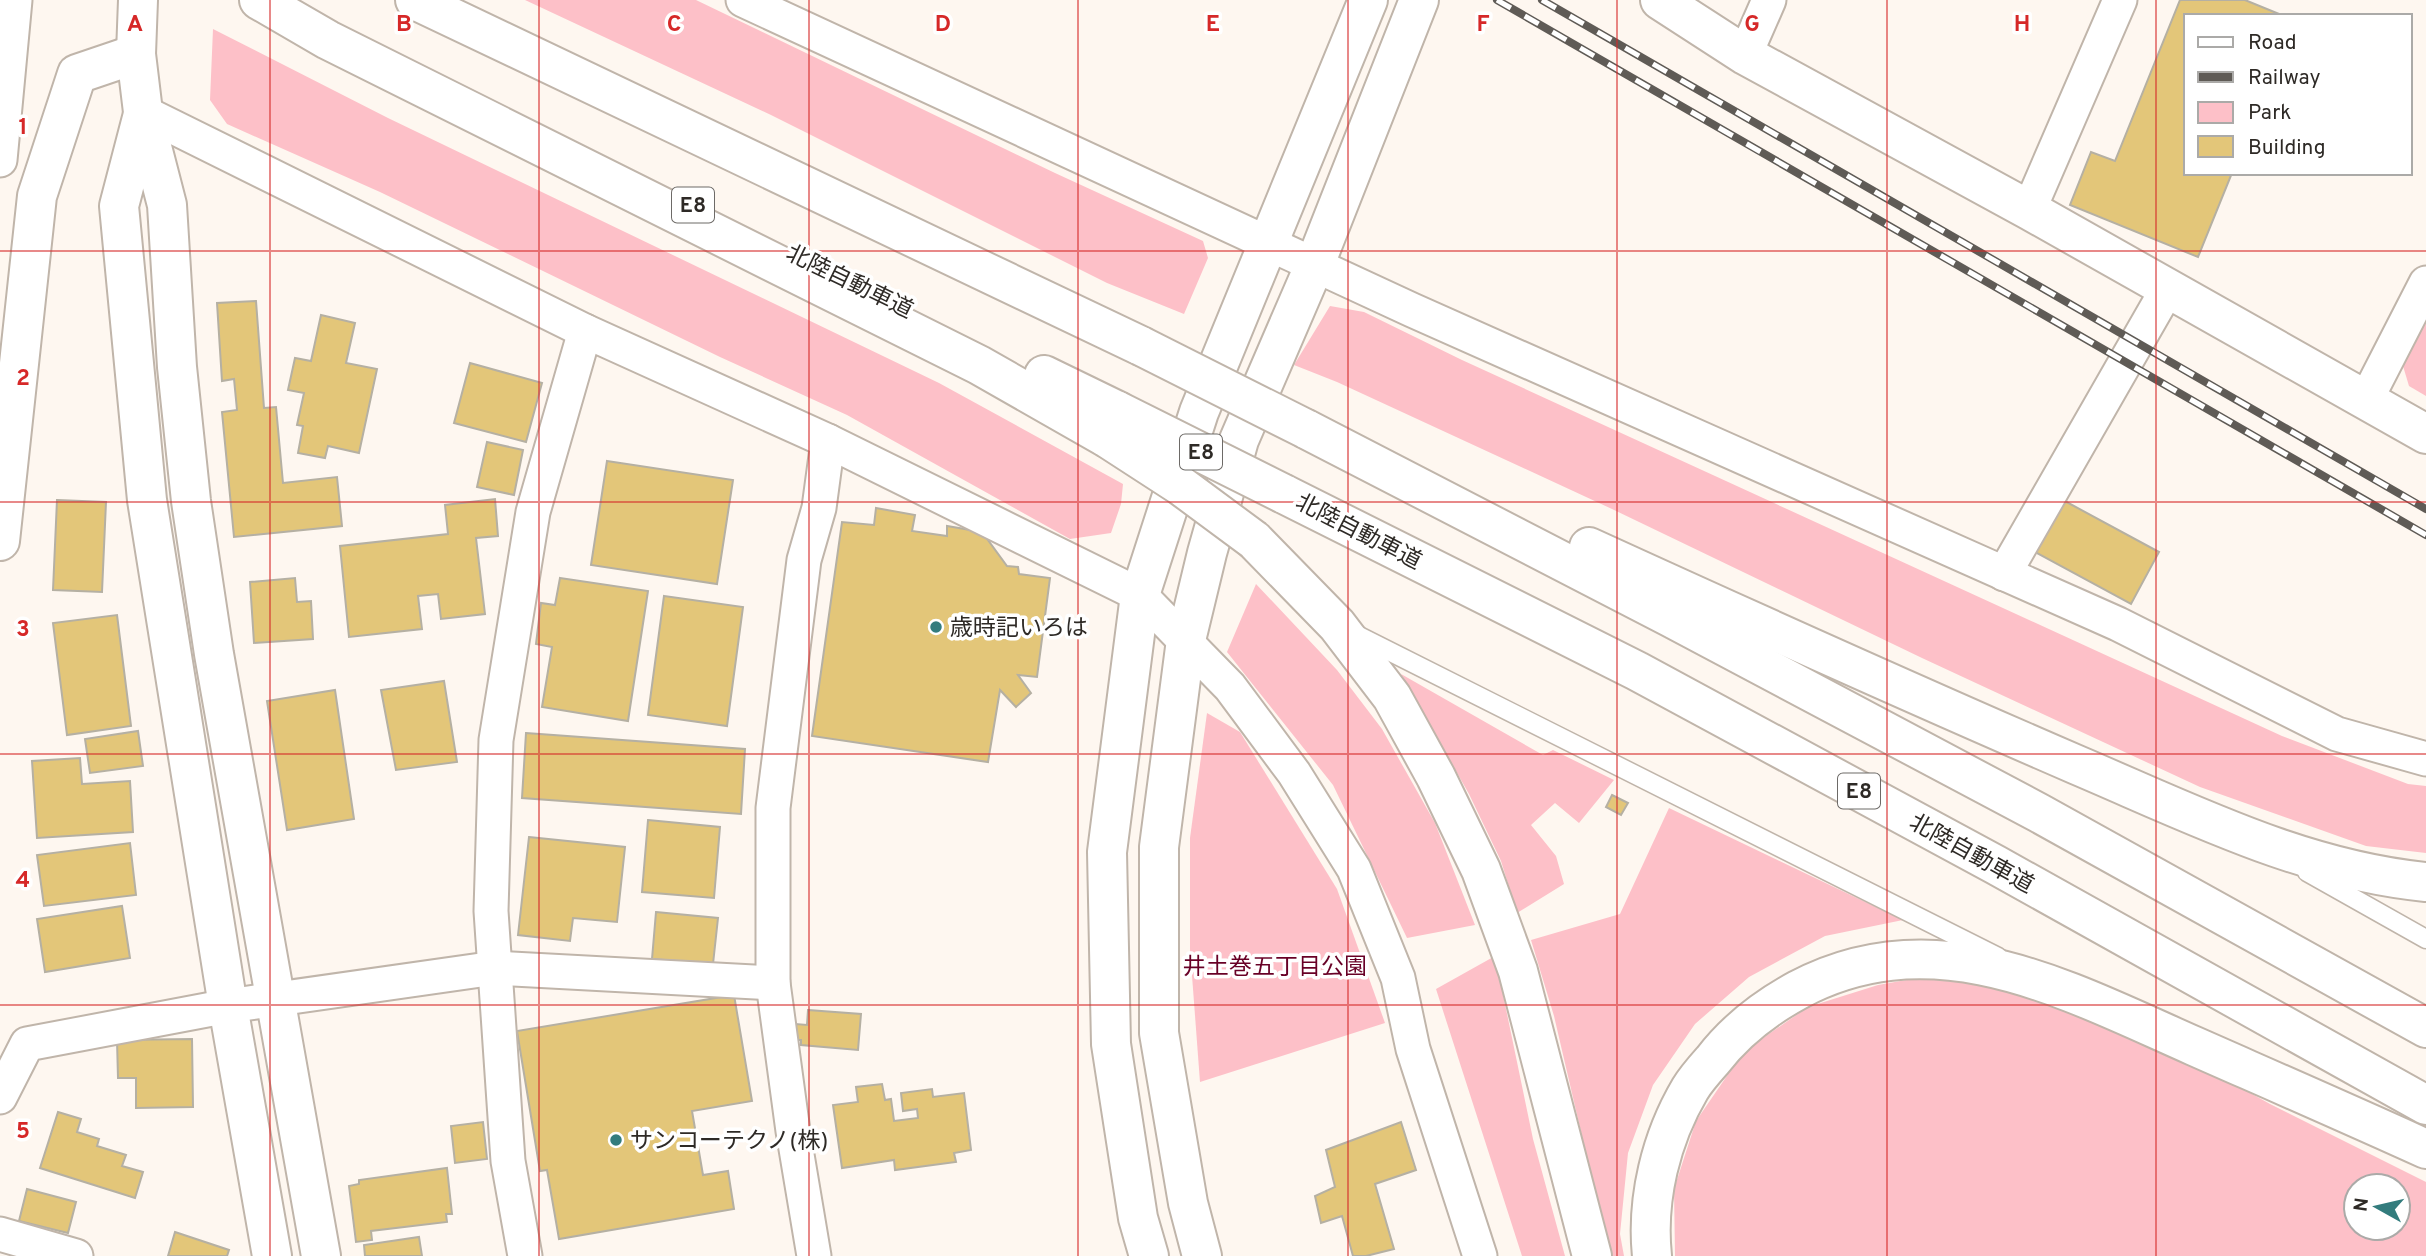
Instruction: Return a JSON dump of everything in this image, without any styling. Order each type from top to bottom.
[{"type":"main road","points":[[138,0],[136,54],[143,112],[167,205],[177,368],[191,502],[214,654],[321,1256]]},
{"type":"main road","points":[[259,0],[328,40],[979,365],[1112,424],[1181,486],[1254,540],[1337,625],[1392,697],[1436,777],[1481,870],[1518,971],[1592,1256]]},
{"type":"main road","name":"北陸自動車道","points":[[269,0],[1112,424],[1284,494],[1637,671],[1996,865],[2426,1105]]},
{"type":"main road","points":[[415,0],[1308,424],[1737,615],[2246,837],[2332,866],[2426,882]]},
{"type":"main road","points":[[1149,1256],[1138,1218],[1111,1044],[1107,852],[1140,595],[1199,412],[1368,0]]},
{"type":"main road","points":[[1202,1256],[1188,1203],[1159,1033],[1158,847],[1186,640],[1239,440],[1315,264],[1419,0]]},
{"type":"main road","points":[[1660,0],[1745,55],[2029,210],[2426,434]]},
{"type":"main road","points":[[1,522],[37,196],[77,74],[136,54]]},
{"type":"main road","points":[[143,112],[119,206],[147,500],[228,1006],[272,1256]]},
{"type":"main road","points":[[1308,424],[2014,800],[2426,1028]]},
{"type":"main road","points":[[1652,1256],[1653,1191],[1666,1140],[1690,1088],[1725,1044],[1768,1006],[1818,979],[1875,962],[1931,958],[1990,966],[2055,985],[2426,1149]]},
{"type":"street","points":[[0,160],[15,0]]},
{"type":"street","points":[[743,0],[1412,310],[2118,624],[2337,734],[2426,759]]},
{"type":"street","points":[[1745,55],[1769,0]]},
{"type":"street","points":[[2029,210],[2120,0]]},
{"type":"street","points":[[143,112],[585,331],[828,441],[1140,595],[1230,687],[1294,773],[1354,869],[1398,978],[1413,1049],[1480,1256]]},
{"type":"street","points":[[2366,400],[2426,283]]},
{"type":"street","points":[[2004,574],[2168,288]]},
{"type":"street","points":[[525,1256],[508,1161],[491,911],[496,740],[533,513],[585,331]]},
{"type":"street","points":[[814,1256],[793,1131],[773,983],[774,808],[804,560],[819,508],[828,441]]},
{"type":"street","points":[[0,1097],[27,1044],[228,1006],[495,968],[773,983]]},
{"type":"street","points":[[0,1234],[76,1256]]},
{"type":"lane","points":[[1337,625],[2055,985]]},
{"type":"lane","points":[[2246,837],[2426,939]]},
{"type":"green space","points":[[525,0],[696,0],[1055,173],[1203,241],[1208,258],[1184,314],[1107,283],[771,115]]},
{"type":"green space","points":[[213,29],[388,118],[939,383],[1123,484],[1121,504],[1111,533],[1070,539],[847,415],[720,357],[380,192],[227,124],[210,100]]},
{"type":"green space","points":[[1330,306],[1364,312],[1462,360],[2282,736],[2408,784],[2426,786],[2426,853],[2366,846],[2200,787],[1922,658],[1612,509],[1337,382],[1294,365]]},
{"type":"green space","points":[[2426,311],[2426,396],[2409,386],[2403,366]]},
{"type":"green space","points":[[1256,584],[1337,670],[1382,729],[1435,823],[1475,925],[1407,938],[1333,785],[1227,652]]},
{"type":"green space","points":[[1401,674],[1543,755],[1553,750],[1614,780],[1579,823],[1555,803],[1531,825],[1556,856],[1564,884],[1517,913],[1501,861],[1469,794]]},
{"type":"green space","name":"井土巻五丁目公園","points":[[1207,713],[1240,732],[1337,889],[1385,1023],[1200,1082],[1190,949],[1190,838]]},
{"type":"green space","points":[[1669,808],[1903,920],[1825,936],[1749,977],[1695,1024],[1653,1085],[1628,1153],[1620,1234],[1624,1256],[1612,1256],[1554,1016],[1531,940],[1620,914]]},
{"type":"green space","points":[[1495,956],[1533,1139],[1565,1256],[1522,1256],[1436,989]]},
{"type":"green space","points":[[1940,974],[2081,1013],[2211,1071],[2270,1104],[2406,1172],[2342,1172],[2342,1242],[2412,1242],[2412,1175],[2426,1182],[2426,1256],[1675,1256],[1674,1189],[1696,1121],[1744,1051],[1808,1007],[1878,985]]},
{"type":"building","points":[[2180,0],[2245,0],[2279,14],[2184,14],[2184,175],[2231,175],[2198,257],[2070,205],[2091,152],[2115,161]]},
{"type":"building","points":[[256,301],[264,408],[276,407],[283,483],[337,477],[342,526],[234,537],[222,412],[237,410],[234,379],[222,381],[217,303]]},
{"type":"building","points":[[321,315],[355,323],[346,363],[377,369],[359,453],[328,446],[325,458],[298,453],[303,426],[297,425],[304,393],[288,390],[295,358],[311,361]]},
{"type":"building","points":[[470,363],[542,383],[526,442],[454,423]]},
{"type":"building","points":[[487,442],[523,450],[514,495],[477,487]]},
{"type":"building","points":[[607,461],[733,480],[717,584],[591,565]]},
{"type":"building","points":[[495,499],[498,536],[476,538],[485,614],[441,619],[438,594],[418,596],[422,629],[349,637],[340,546],[448,534],[445,505]]},
{"type":"building","points":[[2061,499],[2159,552],[2131,604],[2033,551]]},
{"type":"building","points":[[57,500],[106,502],[102,592],[53,590]]},
{"type":"building","name":"歳時記いろは","points":[[876,508],[915,515],[912,531],[947,536],[947,526],[982,532],[1007,566],[1018,567],[1019,574],[1050,578],[1037,677],[1018,675],[1031,693],[1016,707],[1000,690],[988,762],[812,736],[842,522],[874,525]]},
{"type":"building","points":[[295,578],[297,602],[311,601],[313,639],[254,643],[250,582]]},
{"type":"building","points":[[560,578],[648,591],[628,721],[542,707],[552,647],[536,644],[541,603],[555,605]]},
{"type":"building","points":[[664,596],[743,607],[727,726],[648,715]]},
{"type":"building","points":[[117,615],[131,726],[67,735],[53,623]]},
{"type":"building","points":[[444,681],[457,762],[396,770],[381,690]]},
{"type":"building","points":[[335,690],[354,819],[287,830],[267,701]]},
{"type":"building","points":[[138,731],[143,766],[90,773],[85,739]]},
{"type":"building","points":[[526,733],[745,749],[741,814],[522,798]]},
{"type":"building","points":[[80,758],[82,784],[130,781],[133,832],[37,838],[32,761]]},
{"type":"building","points":[[1612,795],[1628,803],[1621,815],[1606,807]]},
{"type":"building","points":[[648,820],[720,827],[714,898],[642,892]]},
{"type":"building","points":[[529,837],[625,847],[617,922],[573,918],[570,941],[518,935]]},
{"type":"building","points":[[130,843],[136,895],[44,906],[37,855]]},
{"type":"building","points":[[122,906],[130,958],[45,972],[37,919]]},
{"type":"building","points":[[656,912],[718,918],[713,964],[652,959]]},
{"type":"building","name":"サンコーテクノ(株)","points":[[734,995],[752,1101],[692,1111],[703,1175],[728,1171],[734,1209],[559,1239],[547,1170],[540,1171],[517,1031]]},
{"type":"building","points":[[808,1010],[861,1014],[858,1050],[801,1045],[801,1040],[795,1040],[796,1024],[807,1025]]},
{"type":"building","points":[[192,1039],[193,1107],[136,1108],[136,1078],[118,1078],[117,1040]]},
{"type":"building","points":[[882,1084],[885,1100],[891,1099],[894,1121],[918,1118],[917,1109],[903,1111],[901,1093],[932,1089],[933,1097],[964,1093],[971,1150],[954,1153],[956,1162],[895,1170],[894,1160],[842,1168],[833,1105],[858,1102],[856,1087]]},
{"type":"building","points":[[58,1112],[81,1119],[77,1132],[99,1139],[97,1146],[126,1155],[122,1166],[143,1172],[135,1198],[40,1168]]},
{"type":"building","points":[[483,1122],[487,1159],[455,1163],[451,1126]]},
{"type":"building","points":[[1401,1122],[1416,1170],[1375,1184],[1394,1249],[1366,1256],[1353,1256],[1342,1216],[1321,1223],[1315,1196],[1335,1187],[1326,1150]]},
{"type":"building","points":[[447,1168],[452,1214],[446,1214],[447,1222],[371,1231],[372,1240],[356,1242],[349,1186],[359,1184],[359,1180]]},
{"type":"building","points":[[27,1189],[76,1202],[68,1233],[19,1221]]},
{"type":"building","points":[[175,1232],[229,1250],[227,1256],[168,1256]]},
{"type":"building","points":[[419,1237],[422,1256],[365,1256],[364,1245]]},
{"type":"railway","points":[[1497,0],[2426,535]]},
{"type":"railway","points":[[1542,0],[2426,509]]},
{"type":"place","name":"歳時記いろは","points":[[936,627]]},
{"type":"place","name":"サンコーテクノ(株)","points":[[616,1140]]}]
